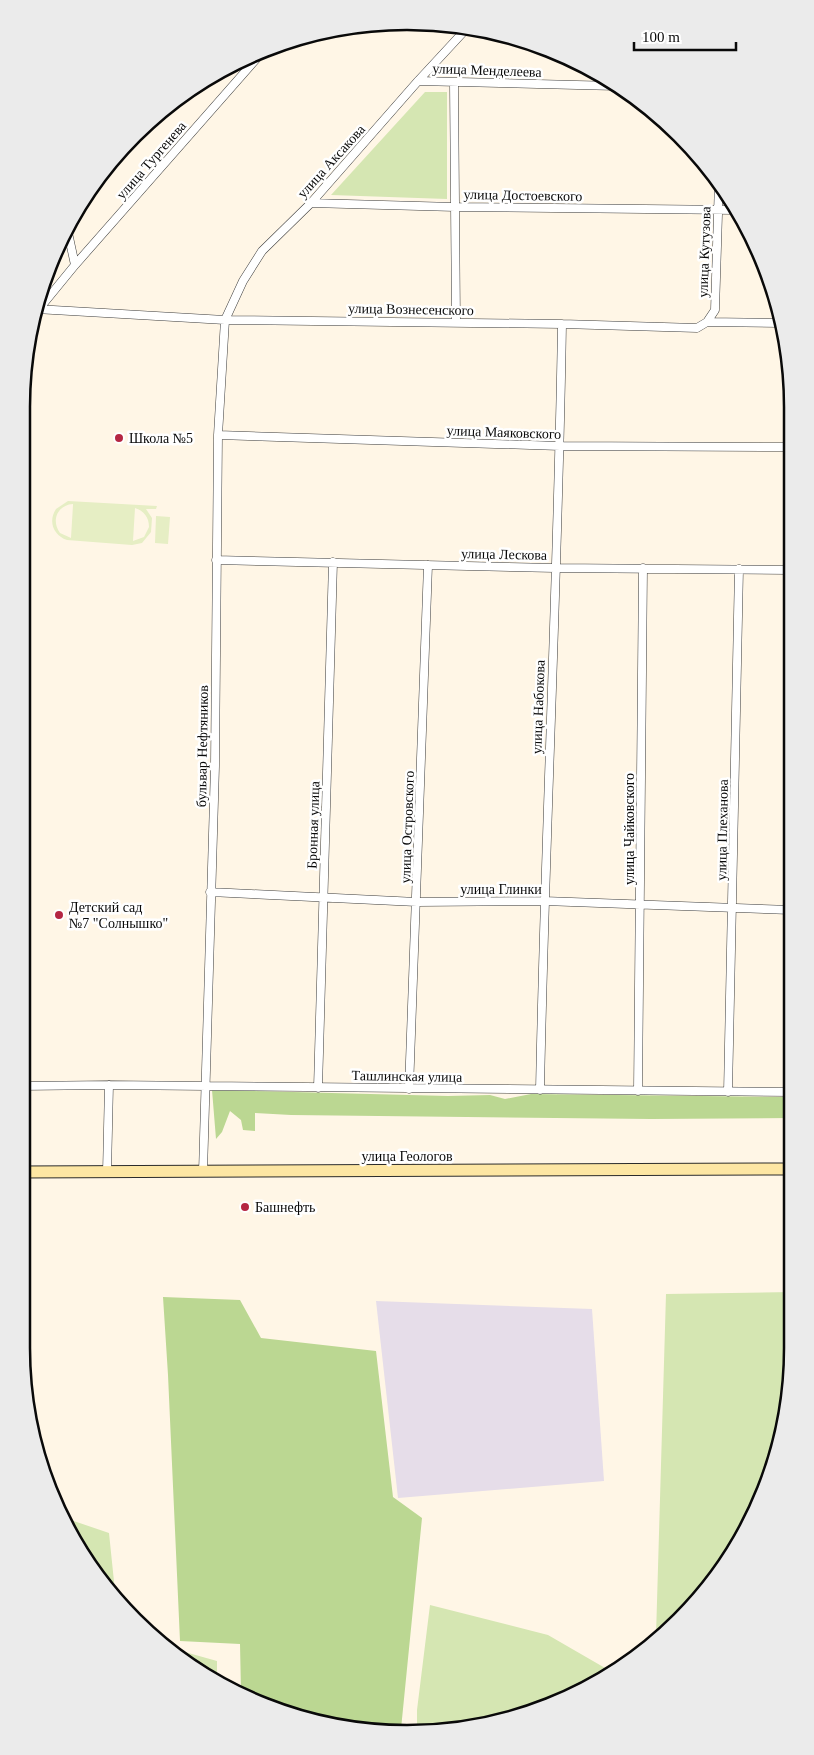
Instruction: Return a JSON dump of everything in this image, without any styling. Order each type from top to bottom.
[{"type":"main road","name":"улица Геологов","points":[[30,1172],[784,1169]]},
{"type":"street","name":"улица Аксакова","points":[[225,320],[243,282],[262,251],[311,203],[462,34]]},
{"type":"street","name":"улица Тургенева","points":[[46,298],[252,64]]},
{"type":"street","name":"улица Менделеева","points":[[418,81],[603,86]]},
{"type":"street","points":[[454,83],[456,322]]},
{"type":"street","name":"улица Кутузова","points":[[707,322],[715,310],[718,195]]},
{"type":"street","name":"улица Достоевского","points":[[311,203],[455,207],[727,210]]},
{"type":"street","points":[[69,239],[75,265]]},
{"type":"street","name":"улица Вознесенского","points":[[43,309],[225,320],[456,322],[697,328],[707,322],[774,323]]},
{"type":"street","name":"бульвар Нефтяников","points":[[203,1172],[215,766],[218,435],[225,320]]},
{"type":"street","name":"улица Набокова","points":[[540,1090],[544,901],[560,446],[562,324]]},
{"type":"street","name":"улица Маяковского","points":[[218,435],[560,446],[784,447]]},
{"type":"street","name":"улица Лескова","points":[[216,560],[555,568],[784,570]]},
{"type":"street","name":"Бронная улица","points":[[318,1088],[333,562]]},
{"type":"street","name":"улица Островского","points":[[409,1089],[428,565]]},
{"type":"street","name":"улица Чайковского","points":[[638,1091],[643,568]]},
{"type":"street","name":"улица Плеханова","points":[[728,1092],[739,569]]},
{"type":"street","name":"улица Глинки","points":[[210,892],[417,902],[544,901],[784,910]]},
{"type":"street","points":[[107,1172],[109,1085]]},
{"type":"street","name":"Ташлинская улица","points":[[30,1086],[109,1085],[784,1092]]},
{"type":"shaded area","points":[[376,1301],[592,1309],[604,1481],[398,1498]]},
{"type":"green space","points":[[425,92],[447,92],[447,199],[331,195]]},
{"type":"green space","points":[[68,501],[157,506],[156,509],[146,509],[152,518],[151,532],[142,543],[132,545],[62,538],[55,531],[52,523],[56,509]],"holes":[[[73,505],[71,538],[60,533],[57,528],[56,519],[59,510]],[[135,508],[145,515],[149,527],[144,537],[133,541]]]},
{"type":"green space","points":[[156,516],[170,517],[168,544],[155,543]]},
{"type":"green space","points":[[212,1090],[448,1096],[490,1095],[505,1099],[531,1094],[784,1097],[784,1118],[651,1119],[255,1113],[255,1131],[243,1130],[241,1120],[230,1111],[222,1132],[216,1139]]},
{"type":"green space","points":[[784,1292],[784,1348],[781,1397],[777,1422],[764,1469],[745,1515],[706,1578],[674,1615],[656,1631],[666,1294]]},
{"type":"green space","points":[[163,1297],[240,1300],[261,1338],[376,1351],[393,1497],[422,1518],[401,1725],[358,1722],[333,1718],[286,1705],[241,1686],[240,1644],[180,1641]]},
{"type":"green space","points":[[72,1520],[109,1533],[114,1586],[94,1557]]},
{"type":"green space","points":[[430,1605],[548,1635],[605,1668],[574,1686],[551,1696],[528,1705],[481,1718],[417,1725],[417,1710]]},
{"type":"green space","points":[[184,1652],[217,1661],[217,1673]]},
{"type":"place","name":"Школа №5","points":[[119,438]]},
{"type":"place","name":"Детский сад №7 \"Солнышко\"","points":[[59,915]]},
{"type":"place","name":"Башнефть","points":[[245,1207]]}]
